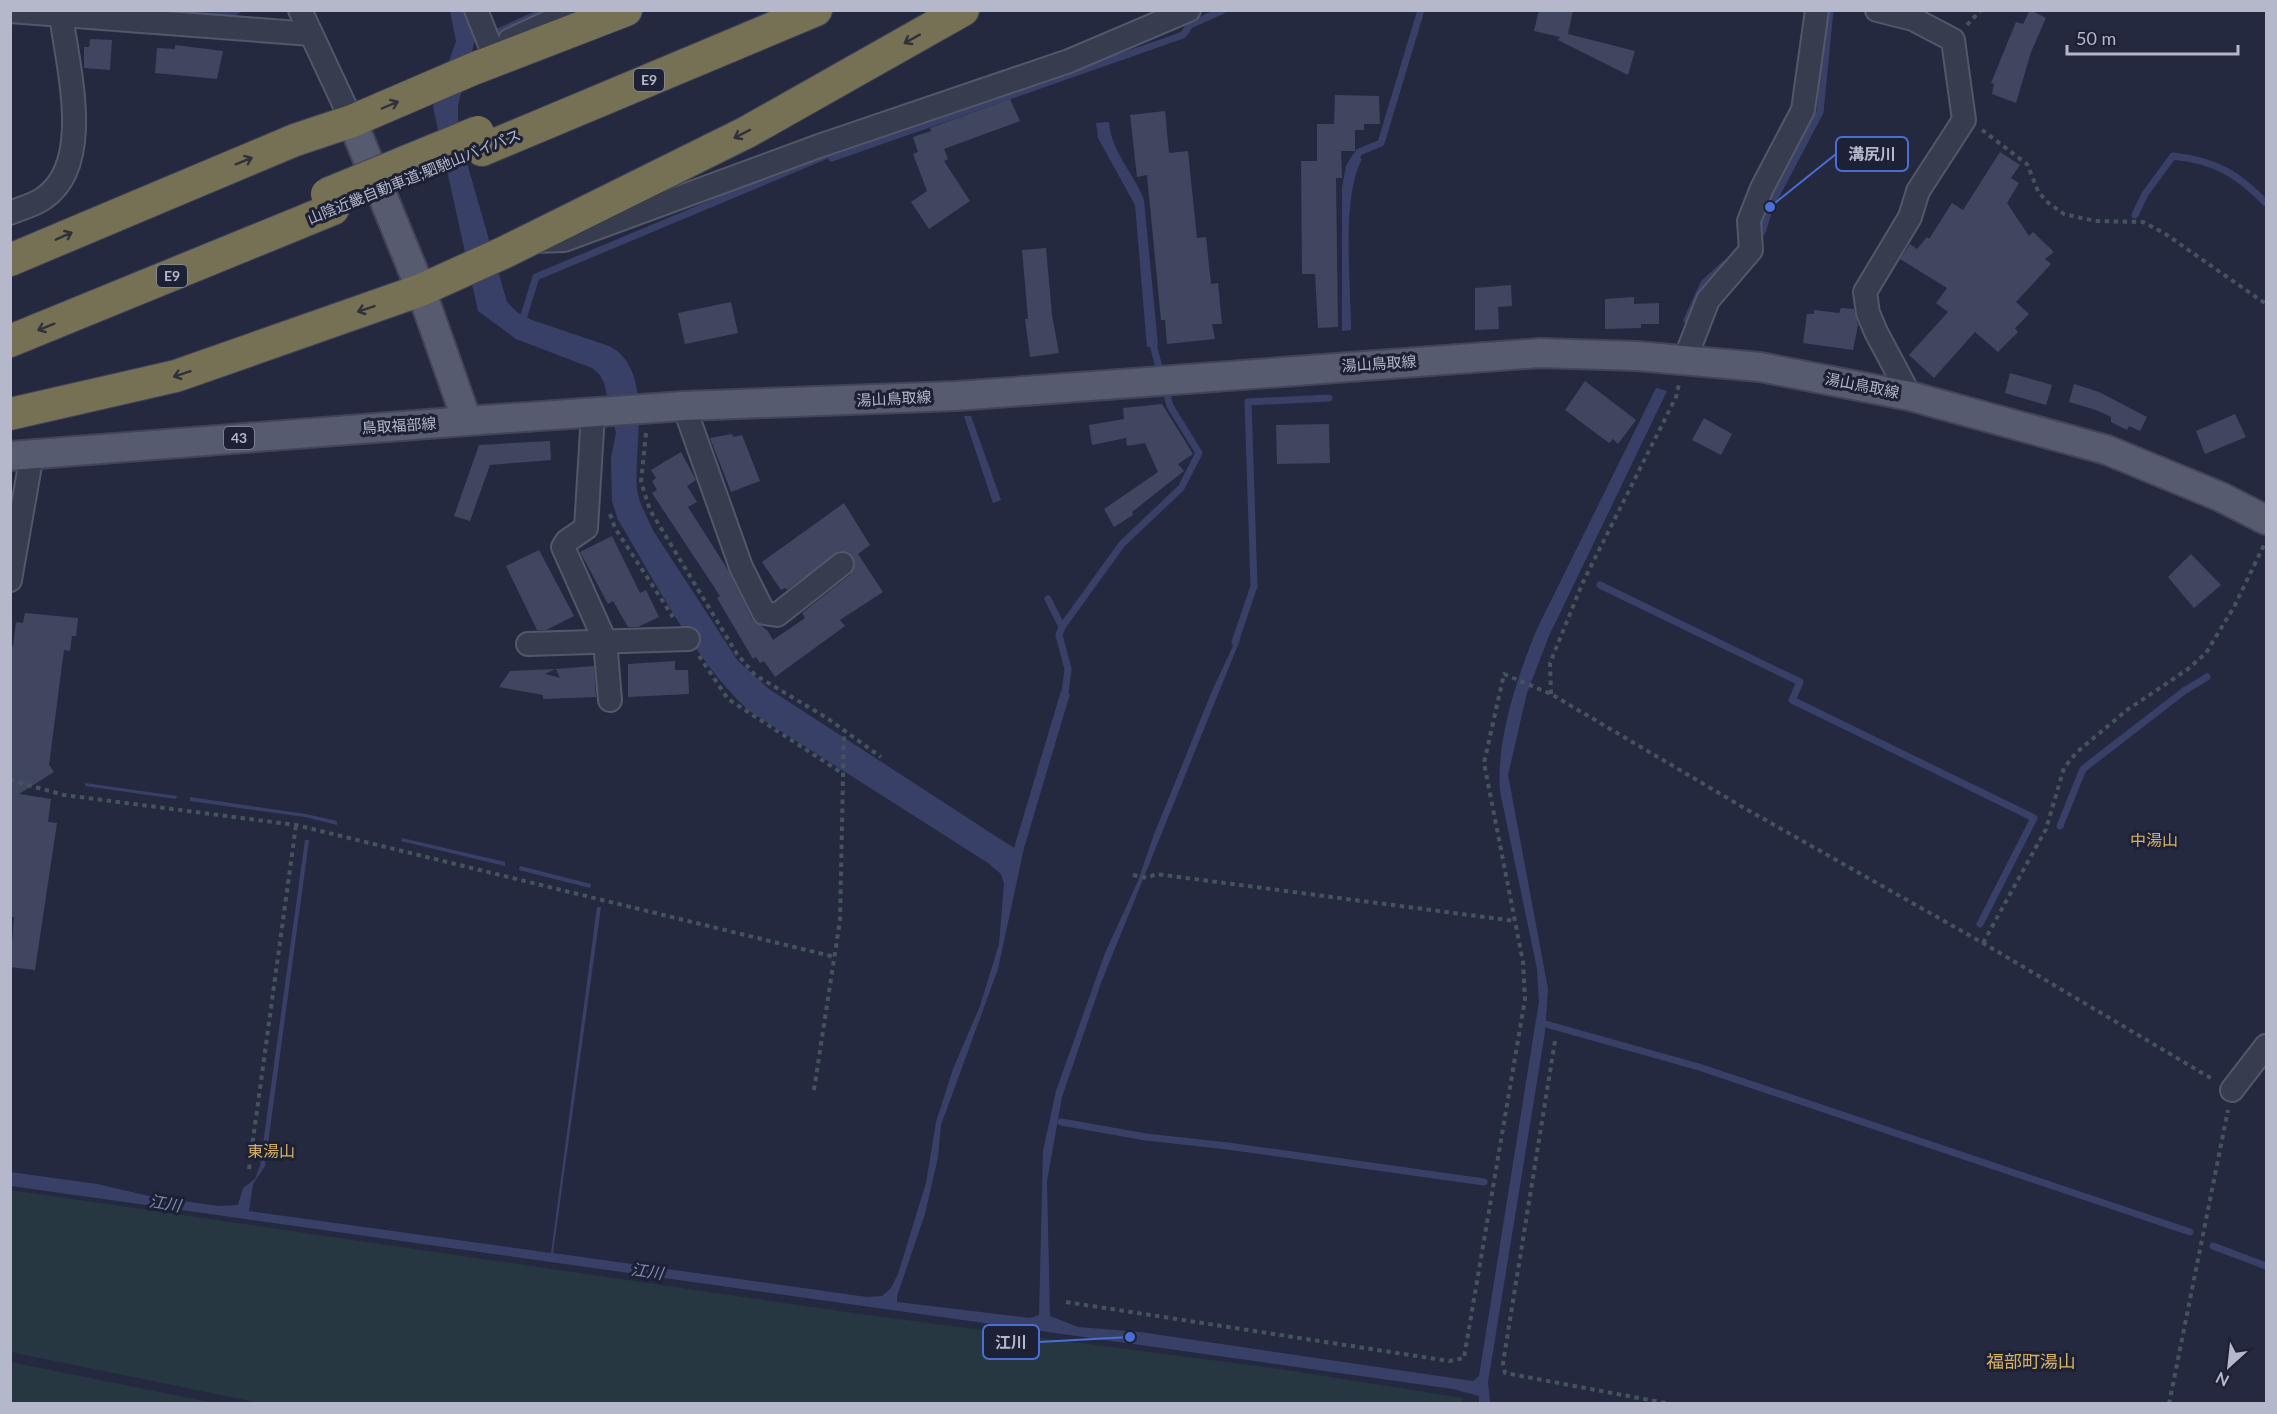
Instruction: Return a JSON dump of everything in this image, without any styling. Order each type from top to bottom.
[{"type":"highway","points":[[10,260],[295,140],[352,122],[484,65],[626,10]]},
{"type":"highway","name":"山陰近畿自動車道;駟馳山バイパス","points":[[480,141],[778,10]]},
{"type":"highway","name":"山陰近畿自動車道;駟馳山バイパス","points":[[10,341],[330,202],[816,10]]},
{"type":"highway","points":[[10,414],[176,376],[421,290],[516,247],[747,132],[963,10]]},
{"type":"highway","name":"山陰近畿自動車道;駟馳山バイパス","points":[[10,318],[330,202]]},
{"type":"main road","points":[[352,122],[421,290],[467,421]]},
{"type":"main road","name":"湯山鳥取線","points":[[467,421],[684,406],[956,396],[1540,353],[1685,360],[1760,367],[1910,396],[2107,450],[2221,497],[2266,520]]},
{"type":"main road","name":"鳥取福部線","points":[[21,455],[467,421]]},
{"type":"street","points":[[300,10],[352,122]]},
{"type":"street","points":[[476,10],[484,65]]},
{"type":"street","points":[[484,65],[510,40],[574,10]]},
{"type":"street","points":[[516,247],[564,240],[819,146],[1069,61],[1189,10]]},
{"type":"street","points":[[1685,360],[1708,300],[1751,250],[1749,221],[1762,188],[1803,110],[1817,10]]},
{"type":"street","points":[[1876,10],[1913,19],[1953,40],[1964,120],[1918,191],[1910,217],[1865,292],[1868,313],[1876,332],[1910,396]]},
{"type":"street","points":[[10,11],[311,34]]},
{"type":"street","points":[[10,213],[45,198],[63,178],[72,154],[76,130],[61,14]]},
{"type":"street","points":[[684,406],[741,567],[764,613],[777,615],[842,564]]},
{"type":"street","points":[[593,414],[586,528],[567,541],[563,547],[604,641],[610,700]]},
{"type":"street","points":[[10,580],[21,455]]},
{"type":"street","points":[[528,644],[688,639]]},
{"type":"street","points":[[2232,1090],[2266,1046]]},
{"type":"path","points":[[1963,110],[1986,133],[2027,164],[2038,191],[2046,201],[2064,214],[2095,221],[2143,222],[2164,232],[2266,304]]},
{"type":"path","points":[[1551,694],[1550,663],[1583,582],[1676,397],[1685,360]]},
{"type":"path","points":[[651,410],[643,448],[640,482],[650,510],[737,654],[755,675],[844,730],[881,757]]},
{"type":"path","points":[[1983,943],[2046,829],[2064,768],[2077,752],[2127,710],[2188,669],[2206,652],[2234,607],[2266,539]]},
{"type":"path","points":[[1066,1302],[1449,1361],[1464,1358],[1525,999],[1515,921],[1484,763],[1504,674],[1551,694],[1746,810],[1983,943],[2232,1090],[2169,1404]]},
{"type":"path","points":[[814,1090],[840,920],[844,730]]},
{"type":"path","points":[[10,780],[63,795],[296,825],[834,957]]},
{"type":"path","points":[[249,1169],[296,825]]},
{"type":"path","points":[[1133,875],[1147,878],[1156,874],[1515,921]]},
{"type":"path","points":[[1555,1041],[1503,1362],[1505,1373],[1671,1404]]},
{"type":"shaded area","points":[[11,1190],[853,1313],[1280,1369],[1463,1398],[1462,1404],[265,1404],[11,1352]]},
{"type":"shaded area","points":[[10,1362],[214,1403],[11,1403]]},
{"type":"water","points":[[450,11],[470,11],[475,40],[458,105],[458,132],[507,302],[518,313],[532,320],[609,346],[623,357],[632,372],[637,390],[639,431],[637,489],[642,506],[654,532],[738,661],[769,689],[1014,848],[1061,691],[1070,694],[1024,848],[998,969],[941,1125],[938,1157],[925,1214],[897,1296],[897,1302],[1030,1318],[1039,1315],[1043,1151],[1056,1091],[1105,953],[1138,881],[1153,837],[1212,691],[1239,633],[1240,640],[1101,983],[1062,1097],[1047,1181],[1050,1316],[1078,1327],[1140,1332],[1473,1381],[1479,1376],[1539,1001],[1537,969],[1500,791],[1501,751],[1505,730],[1515,688],[1537,629],[1656,388],[1667,391],[1549,636],[1527,693],[1508,775],[1548,989],[1545,1032],[1488,1382],[1490,1403],[1479,1403],[1479,1396],[1453,1389],[11,1186],[10,1172],[97,1184],[149,1196],[218,1206],[238,1205],[243,1188],[255,1179],[260,1166],[305,840],[309,840],[265,1166],[253,1184],[249,1211],[551,1253],[597,907],[601,907],[553,1253],[867,1297],[882,1296],[891,1288],[898,1274],[926,1183],[936,1122],[953,1069],[980,1006],[999,944],[1004,884],[1001,874],[988,863],[748,710],[728,690],[693,644],[618,520],[612,501],[611,458],[616,433],[600,375],[592,368],[516,339],[478,311],[433,107],[456,41]]},
{"type":"water","points":[[1109,122],[1118,153],[1144,200],[1158,345],[1147,347],[1135,205],[1098,138],[1096,123]]},
{"type":"water","points":[[1353,154],[1362,159],[1355,176],[1349,218],[1351,330],[1342,331],[1342,187],[1346,166]]},
{"type":"water","points":[[964,416],[971,416],[1001,500],[993,503]]},
{"type":"water","points":[[85,783],[177,796],[176,799],[85,786]]},
{"type":"water","points":[[190,797],[306,814],[337,821],[337,825],[305,817],[190,801]]},
{"type":"water","points":[[402,838],[505,862],[505,866],[401,841]]},
{"type":"water","points":[[520,866],[591,884],[590,888],[519,870]]},
{"type":"building","points":[[1539,10],[1573,10],[1568,34],[1635,51],[1628,75],[1558,40],[1560,37],[1534,31]]},
{"type":"building","points":[[2030,10],[2046,18],[2031,52],[2016,103],[1992,94],[1994,84],[1991,83],[2016,22],[2023,24]]},
{"type":"building","points":[[90,39],[112,40],[110,70],[84,68],[84,47],[89,47]]},
{"type":"building","points":[[175,45],[223,51],[217,79],[155,73],[157,48],[175,49]]},
{"type":"building","points":[[1335,95],[1379,96],[1380,124],[1364,124],[1364,130],[1355,130],[1355,151],[1341,151],[1342,178],[1336,178],[1338,327],[1318,328],[1315,274],[1302,274],[1301,161],[1317,161],[1317,124],[1334,124]]},
{"type":"building","points":[[1010,99],[1020,121],[944,149],[948,159],[944,161],[970,201],[929,229],[911,202],[927,191],[913,154],[918,152],[913,137],[931,131],[930,128]]},
{"type":"building","points":[[1165,111],[1169,153],[1188,151],[1197,238],[1206,237],[1211,284],[1218,283],[1222,324],[1212,324],[1215,339],[1167,344],[1165,320],[1161,320],[1147,175],[1137,177],[1130,115]]},
{"type":"building","points":[[2000,152],[2020,165],[2011,178],[2019,183],[2007,203],[2029,236],[2033,232],[2054,252],[2045,259],[2051,264],[2016,302],[2029,314],[2015,328],[2018,332],[1998,352],[1975,332],[1934,378],[1909,355],[1948,312],[1936,303],[1947,288],[1900,259],[1910,244],[1917,249],[1927,237],[1929,239],[1952,203],[1963,210]]},
{"type":"building","points":[[1046,248],[1052,315],[1059,353],[1030,357],[1025,319],[1028,319],[1022,250]]},
{"type":"building","points":[[1511,285],[1512,306],[1498,307],[1499,329],[1475,330],[1475,288]]},
{"type":"building","points":[[1634,297],[1634,304],[1659,303],[1659,324],[1641,324],[1641,328],[1605,329],[1605,299]]},
{"type":"building","points":[[731,302],[738,333],[685,344],[678,313]]},
{"type":"building","points":[[1841,308],[1854,309],[1858,325],[1853,350],[1803,343],[1807,314],[1814,314],[1814,310],[1839,313]]},
{"type":"building","points":[[2010,373],[2052,385],[2046,405],[2005,393]]},
{"type":"building","points":[[1585,381],[1636,420],[1618,444],[1613,439],[1609,443],[1565,410]]},
{"type":"building","points":[[2074,384],[2099,392],[2147,417],[2140,431],[2129,426],[2127,430],[2111,422],[2111,417],[2069,402]]},
{"type":"building","points":[[1162,404],[1193,454],[1178,464],[1184,471],[1132,512],[1133,515],[1114,527],[1104,509],[1158,472],[1145,443],[1127,446],[1126,438],[1092,445],[1089,425],[1124,419],[1123,408]]},
{"type":"building","points":[[2235,414],[2246,437],[2205,454],[2196,431]]},
{"type":"building","points":[[1704,418],[1732,434],[1721,455],[1692,440]]},
{"type":"building","points":[[1329,424],[1330,463],[1277,464],[1276,425]]},
{"type":"building","points":[[732,434],[733,437],[742,435],[760,481],[731,492],[710,438]]},
{"type":"building","points":[[550,441],[551,460],[490,465],[470,521],[454,516],[479,445]]},
{"type":"building","points":[[681,452],[696,480],[687,486],[697,502],[688,507],[728,570],[752,619],[768,631],[773,640],[805,618],[802,613],[850,575],[855,563],[848,552],[840,551],[787,590],[785,588],[781,590],[762,562],[844,503],[870,545],[858,554],[883,592],[840,620],[845,626],[775,677],[764,661],[760,663],[756,657],[753,659],[717,598],[720,596],[652,493],[657,490],[652,481],[656,478],[651,470]]},
{"type":"building","points":[[612,536],[640,593],[646,590],[659,617],[638,627],[628,627],[613,601],[608,604],[580,552]]},
{"type":"building","points":[[539,550],[574,616],[546,630],[537,630],[506,566]]},
{"type":"building","points":[[2191,554],[2221,585],[2194,608],[2168,577]]},
{"type":"building","points":[[25,613],[78,618],[76,636],[72,636],[70,651],[64,650],[49,765],[54,772],[19,794],[51,799],[48,822],[57,823],[35,970],[10,967],[14,917],[10,917],[10,646],[13,646],[16,622],[23,623]]},
{"type":"building","points":[[675,661],[675,670],[688,670],[689,694],[628,697],[628,664]]},
{"type":"building","points":[[594,666],[596,697],[543,699],[543,695],[499,687],[510,671],[555,669],[545,674],[560,678],[556,669]]},
{"type":"waterway","points":[[162,10],[213,16],[232,14],[238,10]]},
{"type":"waterway","points":[[498,32],[546,10]]},
{"type":"waterway","points":[[521,325],[536,277],[832,153],[832,158],[1183,35],[1190,25],[1223,10]]},
{"type":"waterway","points":[[1353,163],[1359,152],[1381,143],[1421,10]]},
{"type":"waterway","points":[[1756,237],[1762,232],[1770,207],[1820,112],[1830,10]]},
{"type":"waterway","points":[[2135,215],[2145,194],[2173,156],[2201,161],[2224,170],[2235,176],[2266,203]]},
{"type":"waterway","points":[[1687,320],[1704,283],[1725,264]]},
{"type":"waterway","points":[[1151,337],[1161,375]]},
{"type":"waterway","points":[[1064,701],[1068,669],[1059,635],[1062,627],[1122,544],[1181,488],[1199,453],[1170,406],[1165,386]]},
{"type":"waterway","points":[[1235,642],[1254,586],[1248,402],[1329,398]]},
{"type":"waterway","points":[[1600,585],[1800,682],[1792,700],[2034,818],[1980,924]]},
{"type":"waterway","points":[[1048,599],[1062,627]]},
{"type":"waterway","points":[[2060,826],[2083,769],[2184,691],[2207,677]]},
{"type":"waterway","points":[[1542,1023],[1699,1067],[2190,1232]]},
{"type":"waterway","points":[[1061,1122],[1146,1137],[1228,1146],[1484,1182]]},
{"type":"waterway","points":[[2213,1246],[2266,1266]]},
{"type":"place","name":"溝尻川","points":[[1770,207]]},
{"type":"place","name":"江川","points":[[1130,1337]]},
{"type":"district","name":"中湯山","points":[[2154,840]]},
{"type":"district","name":"東湯山","points":[[271,1151]]},
{"type":"district","name":"福部町湯山","points":[[2031,1362]]}]
